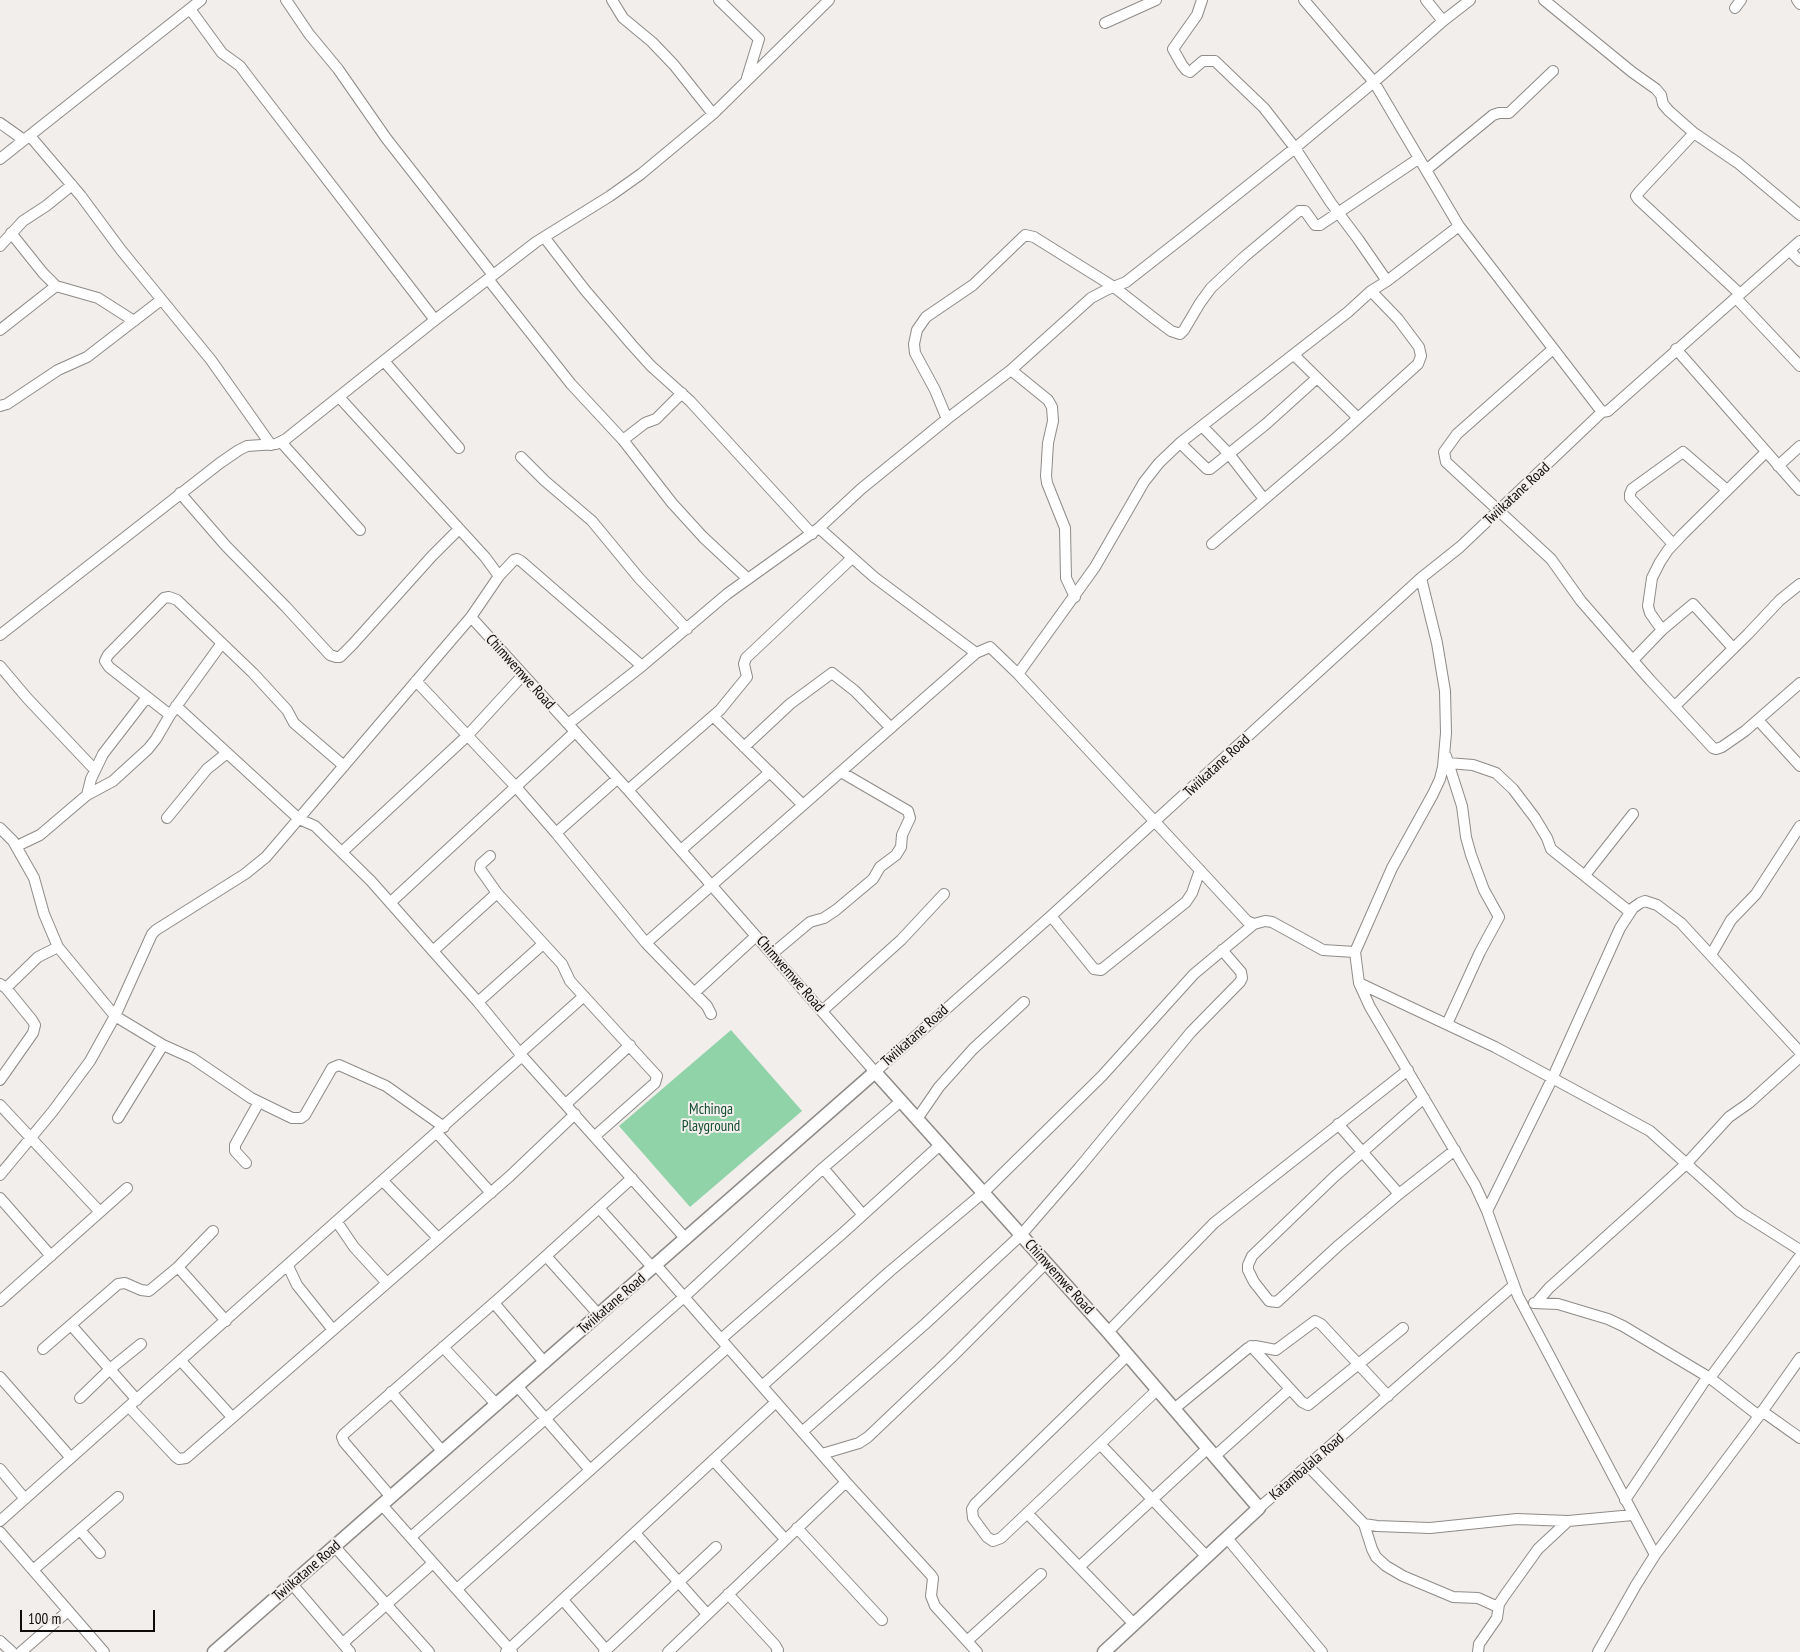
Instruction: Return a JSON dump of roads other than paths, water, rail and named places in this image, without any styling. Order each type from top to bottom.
[{"type":"main road","name":"Chimwemwe Road","points":[[875,1072],[1108,1332],[1260,1508]]},
{"type":"main road","name":"Twiikatane Road","points":[[214,1652],[875,1072]]},
{"type":"main road","name":"Katambalala Road","points":[[1104,1652],[1260,1508]]},
{"type":"street","points":[[0,159],[201,0]]},
{"type":"street","points":[[286,0],[313,39],[338,69],[386,138],[571,384],[623,440],[683,516],[748,579]]},
{"type":"street","points":[[612,0],[623,18],[652,42],[668,59],[713,114]]},
{"type":"street","points":[[719,0],[759,39],[746,81]]},
{"type":"street","points":[[0,635],[180,493],[239,450],[247,446],[276,444],[544,237],[605,200],[641,174],[713,114],[830,0]]},
{"type":"street","points":[[1105,23],[1156,0]]},
{"type":"street","points":[[1202,0],[1197,15],[1173,49],[1177,57],[1186,70],[1190,72],[1203,61],[1215,61],[1264,108],[1387,281]]},
{"type":"street","points":[[1304,0],[1374,82],[1459,226],[1553,349],[1605,412]]},
{"type":"street","points":[[1426,0],[1443,21]]},
{"type":"street","points":[[391,902],[516,787],[572,728],[642,666],[748,579],[815,531],[861,489],[1011,370],[1091,298],[1126,282],[1138,273],[1294,148],[1470,0]]},
{"type":"street","points":[[1544,0],[1656,89],[1661,94],[1663,104],[1669,111],[1694,133],[1738,163],[1800,215]]},
{"type":"street","points":[[1797,0],[1800,4]]},
{"type":"street","points":[[190,9],[222,53],[240,66],[250,78],[435,320]]},
{"type":"street","points":[[1426,170],[1493,115],[1509,113],[1553,71]]},
{"type":"street","points":[[0,123],[27,138],[72,185],[276,444],[360,530]]},
{"type":"street","points":[[1694,133],[1639,192],[1637,197],[1738,296],[1800,366]]},
{"type":"street","points":[[947,419],[935,390],[915,353],[914,344],[918,330],[926,317],[973,285],[1023,236],[1030,235],[1114,286],[1171,331],[1180,334],[1200,302],[1212,288],[1244,257],[1299,210],[1305,211],[1318,226],[1418,159]]},
{"type":"street","points":[[0,246],[28,217],[46,206],[72,185]]},
{"type":"street","points":[[1018,674],[1075,597],[1099,561],[1144,482],[1159,463],[1180,443],[1294,355],[1371,291],[1459,226]]},
{"type":"street","points":[[11,233],[56,286],[98,298],[134,321]]},
{"type":"street","points":[[544,237],[585,290],[632,345],[682,393],[815,531],[976,653]]},
{"type":"street","name":"Twiikatane Road","points":[[875,1072],[1156,822],[1421,578],[1460,548],[1605,412],[1800,241]]},
{"type":"street","points":[[1790,251],[1800,261]]},
{"type":"street","points":[[0,330],[56,286]]},
{"type":"street","points":[[1212,544],[1414,369],[1421,356],[1419,348],[1407,330],[1371,291]]},
{"type":"street","points":[[0,406],[7,404],[58,370],[87,357],[161,300]]},
{"type":"street","points":[[1553,349],[1458,434],[1444,452],[1444,457],[1450,466],[1500,510],[1551,559],[1581,601],[1712,747],[1716,749],[1722,747],[1745,731],[1800,683]]},
{"type":"street","points":[[1676,349],[1800,490]]},
{"type":"street","points":[[1294,355],[1358,418]]},
{"type":"street","points":[[384,361],[460,448]]},
{"type":"street","points":[[1011,370],[1048,400],[1052,407],[1053,420],[1047,454],[1046,479],[1065,528],[1066,578],[1075,597]]},
{"type":"street","points":[[1180,443],[1208,470],[1266,424],[1318,378]]},
{"type":"street","points":[[623,440],[645,423],[656,419],[682,393]]},
{"type":"street","points":[[339,396],[485,557],[499,576]]},
{"type":"street","points":[[1202,426],[1229,454],[1264,499]]},
{"type":"street","points":[[1778,466],[1800,446]]},
{"type":"street","points":[[1673,544],[1630,498],[1632,489],[1683,452],[1727,490]]},
{"type":"street","points":[[1662,630],[1650,613],[1648,599],[1652,578],[1660,562],[1673,544],[1766,452]]},
{"type":"street","points":[[521,457],[545,482],[592,521],[639,578],[687,629]]},
{"type":"street","points":[[180,493],[226,546],[330,655],[336,658],[340,657],[354,644],[432,556],[459,529]]},
{"type":"street","points":[[628,790],[713,716],[748,678],[744,664],[746,658],[852,558]]},
{"type":"street","points":[[0,1175],[31,1139],[90,1061],[115,1016],[152,934],[256,866],[299,819],[470,617],[499,576],[514,560],[519,560],[642,666]]},
{"type":"street","points":[[1421,578],[1442,668],[1445,691],[1445,752],[1443,767],[1437,786],[1392,868],[1355,952],[1359,983],[1370,1007],[1475,1185],[1523,1305],[1655,1555]]},
{"type":"street","points":[[1675,706],[1755,628],[1780,600],[1800,584]]},
{"type":"street","points":[[344,766],[294,723],[287,710],[222,643],[173,598],[164,598],[105,658],[109,668],[147,697],[173,711],[227,752],[299,819],[315,826],[342,852],[391,902],[434,950],[521,1055],[686,1239]]},
{"type":"street","points":[[1633,660],[1662,630],[1693,604],[1733,648]]},
{"type":"street","name":"Chimwemwe Road","points":[[470,617],[628,790],[875,1072]]},
{"type":"street","points":[[17,846],[40,835],[87,795],[113,781],[148,748],[222,643]]},
{"type":"street","points":[[646,942],[976,653],[991,647],[1247,921],[1254,924]]},
{"type":"street","points":[[0,666],[27,698],[95,770]]},
{"type":"street","points":[[744,746],[790,704],[832,673],[855,691],[891,728]]},
{"type":"street","points":[[342,852],[467,736],[523,675]]},
{"type":"street","points":[[416,681],[516,787],[646,942],[707,1006],[711,1014]]},
{"type":"street","points":[[87,795],[95,770],[114,739],[147,697]]},
{"type":"street","points":[[713,716],[804,805]]},
{"type":"street","points":[[1758,720],[1800,766]]},
{"type":"street","points":[[167,818],[207,769],[227,752]]},
{"type":"street","points":[[1445,752],[1462,806],[1466,837],[1471,855],[1481,884],[1498,917],[1447,1024]]},
{"type":"street","points":[[1448,763],[1473,765],[1496,773],[1513,789],[1535,818],[1551,849],[1630,912]]},
{"type":"street","points":[[681,850],[770,772]]},
{"type":"street","points":[[772,954],[810,922],[824,918],[836,910],[873,878],[880,866],[896,854],[901,847],[902,835],[910,818],[908,811],[841,772]]},
{"type":"street","points":[[556,833],[617,779]]},
{"type":"street","points":[[1585,875],[1633,814]]},
{"type":"street","points":[[1711,955],[1731,920],[1756,894],[1800,826]]},
{"type":"street","points":[[0,828],[17,846],[34,878],[44,914],[58,947],[115,1016],[163,1045],[209,1067],[259,1102],[292,1118],[301,1118],[308,1112],[332,1068],[339,1065],[386,1086],[440,1130],[490,1193]]},
{"type":"street","points":[[490,856],[480,866],[480,870],[497,894],[562,964],[570,981],[656,1073],[657,1081],[595,1136]]},
{"type":"street","points":[[1051,916],[1094,969],[1101,970],[1186,902],[1192,893],[1200,870]]},
{"type":"street","points":[[434,950],[497,894]]},
{"type":"street","points":[[822,1012],[901,940],[944,894]]},
{"type":"street","points":[[1487,1211],[1552,1079],[1620,928],[1630,912],[1640,903],[1645,902],[1657,905],[1681,923],[1800,1052]]},
{"type":"street","points":[[762,1386],[889,1272],[983,1193],[1102,1076],[1181,987],[1254,924],[1272,922],[1323,950],[1355,952]]},
{"type":"street","points":[[694,993],[756,936]]},
{"type":"street","points":[[478,1002],[543,944]]},
{"type":"street","points":[[0,1080],[33,1034],[35,1025],[3,986],[38,957],[58,947]]},
{"type":"street","points":[[802,1432],[925,1324],[1021,1235],[1109,1133],[1191,1032],[1240,982],[1242,978],[1241,972],[1222,950]]},
{"type":"street","points":[[1359,983],[1447,1024],[1650,1131],[1740,1212],[1800,1250]]},
{"type":"street","points":[[0,1521],[440,1130],[584,996]]},
{"type":"street","points":[[917,1119],[939,1087],[973,1049],[1024,1002]]},
{"type":"street","points":[[118,1118],[163,1045]]},
{"type":"street","points":[[566,1104],[630,1045]]},
{"type":"street","points":[[1536,1303],[1549,1288],[1687,1163],[1730,1117],[1800,1057]]},
{"type":"street","points":[[1108,1332],[1214,1223],[1408,1070]]},
{"type":"street","points":[[1424,1098],[1334,1178],[1249,1260],[1248,1270],[1251,1276],[1269,1301],[1275,1303],[1339,1244],[1455,1150]]},
{"type":"street","points":[[410,1537],[684,1297],[823,1168],[901,1101]]},
{"type":"street","points":[[246,1163],[235,1151],[235,1145],[259,1102]]},
{"type":"street","points":[[0,1105],[100,1212]]},
{"type":"street","points":[[71,1325],[110,1369],[133,1403],[176,1457],[182,1460],[387,1284],[490,1193],[575,1114]]},
{"type":"street","points":[[1338,1124],[1399,1194]]},
{"type":"street","points":[[457,1589],[590,1470],[940,1145]]},
{"type":"street","points":[[823,1168],[863,1215]]},
{"type":"street","points":[[632,1178],[494,1303],[345,1432],[342,1437],[344,1442],[387,1501],[410,1537],[509,1651],[776,1402]]},
{"type":"street","points":[[383,1181],[438,1238]]},
{"type":"street","points":[[0,1301],[127,1188]]},
{"type":"street","points":[[0,1198],[51,1256]]},
{"type":"street","points":[[599,1208],[684,1297],[933,1578],[932,1601],[977,1652]]},
{"type":"street","points":[[337,1222],[354,1247],[387,1284]]},
{"type":"street","points":[[43,1349],[118,1284],[126,1283],[149,1291],[178,1267],[213,1231]]},
{"type":"street","points":[[546,1256],[599,1315]]},
{"type":"street","points":[[1625,1500],[1709,1377],[1800,1256]]},
{"type":"street","points":[[822,1454],[859,1443],[868,1437],[950,1359],[1046,1263]]},
{"type":"street","points":[[288,1266],[298,1285],[333,1330]]},
{"type":"street","points":[[178,1267],[226,1321]]},
{"type":"street","name":"Katambalala Road","points":[[1260,1508],[1514,1286]]},
{"type":"street","points":[[494,1303],[545,1363]]},
{"type":"street","points":[[1523,1305],[1536,1303],[1558,1304],[1608,1319],[1674,1355],[1709,1377],[1760,1414],[1800,1438]]},
{"type":"street","points":[[1174,1409],[1252,1346],[1276,1350],[1312,1322],[1318,1322],[1388,1396]]},
{"type":"street","points":[[1252,1346],[1304,1404],[1308,1405],[1403,1328]]},
{"type":"street","points":[[80,1398],[110,1369],[141,1344]]},
{"type":"street","points":[[443,1347],[497,1405]]},
{"type":"street","points":[[1128,1355],[978,1500],[972,1509],[972,1514],[987,1538],[993,1541],[1001,1538],[1157,1390]]},
{"type":"street","points":[[1598,1652],[1655,1555],[1800,1358]]},
{"type":"street","points":[[180,1361],[232,1417]]},
{"type":"street","points":[[0,1377],[71,1458]]},
{"type":"street","points":[[518,1387],[590,1470]]},
{"type":"street","points":[[1078,1567],[1152,1499],[1290,1389]]},
{"type":"street","points":[[392,1392],[443,1452]]},
{"type":"street","points":[[1100,1444],[1207,1557]]},
{"type":"street","points":[[713,1460],[785,1539]]},
{"type":"street","points":[[1308,1466],[1364,1524],[1372,1549],[1380,1562],[1404,1576],[1453,1597],[1478,1598],[1498,1607]]},
{"type":"street","points":[[0,1469],[25,1499]]},
{"type":"street","points":[[668,1652],[846,1482]]},
{"type":"street","points":[[33,1570],[118,1497]]},
{"type":"street","points":[[1027,1513],[1134,1624]]},
{"type":"street","points":[[1364,1524],[1430,1528],[1517,1519],[1568,1521],[1633,1515]]},
{"type":"street","points":[[1478,1652],[1479,1644],[1498,1614],[1498,1607],[1538,1549],[1568,1521]]},
{"type":"street","points":[[797,1528],[882,1620]]},
{"type":"street","points":[[80,1530],[100,1553]]},
{"type":"street","points":[[0,1532],[104,1652]]},
{"type":"street","points":[[635,1533],[707,1614]]},
{"type":"street","points":[[1227,1538],[1322,1652]]},
{"type":"street","points":[[335,1547],[429,1652]]},
{"type":"street","points":[[563,1600],[605,1651],[716,1547]]},
{"type":"street","points":[[343,1643],[433,1563]]},
{"type":"street","points":[[967,1641],[1041,1574]]},
{"type":"street","points":[[292,1584],[350,1652]]},
{"type":"street","points":[[728,1594],[775,1645],[778,1650],[777,1652]]},
{"type":"street","points":[[21,1652],[68,1610]]},
{"type":"street","points":[[0,1641],[12,1652]]},
{"type":"park label","name":"Mchinga Playground","points":[[711,1118]]}]
